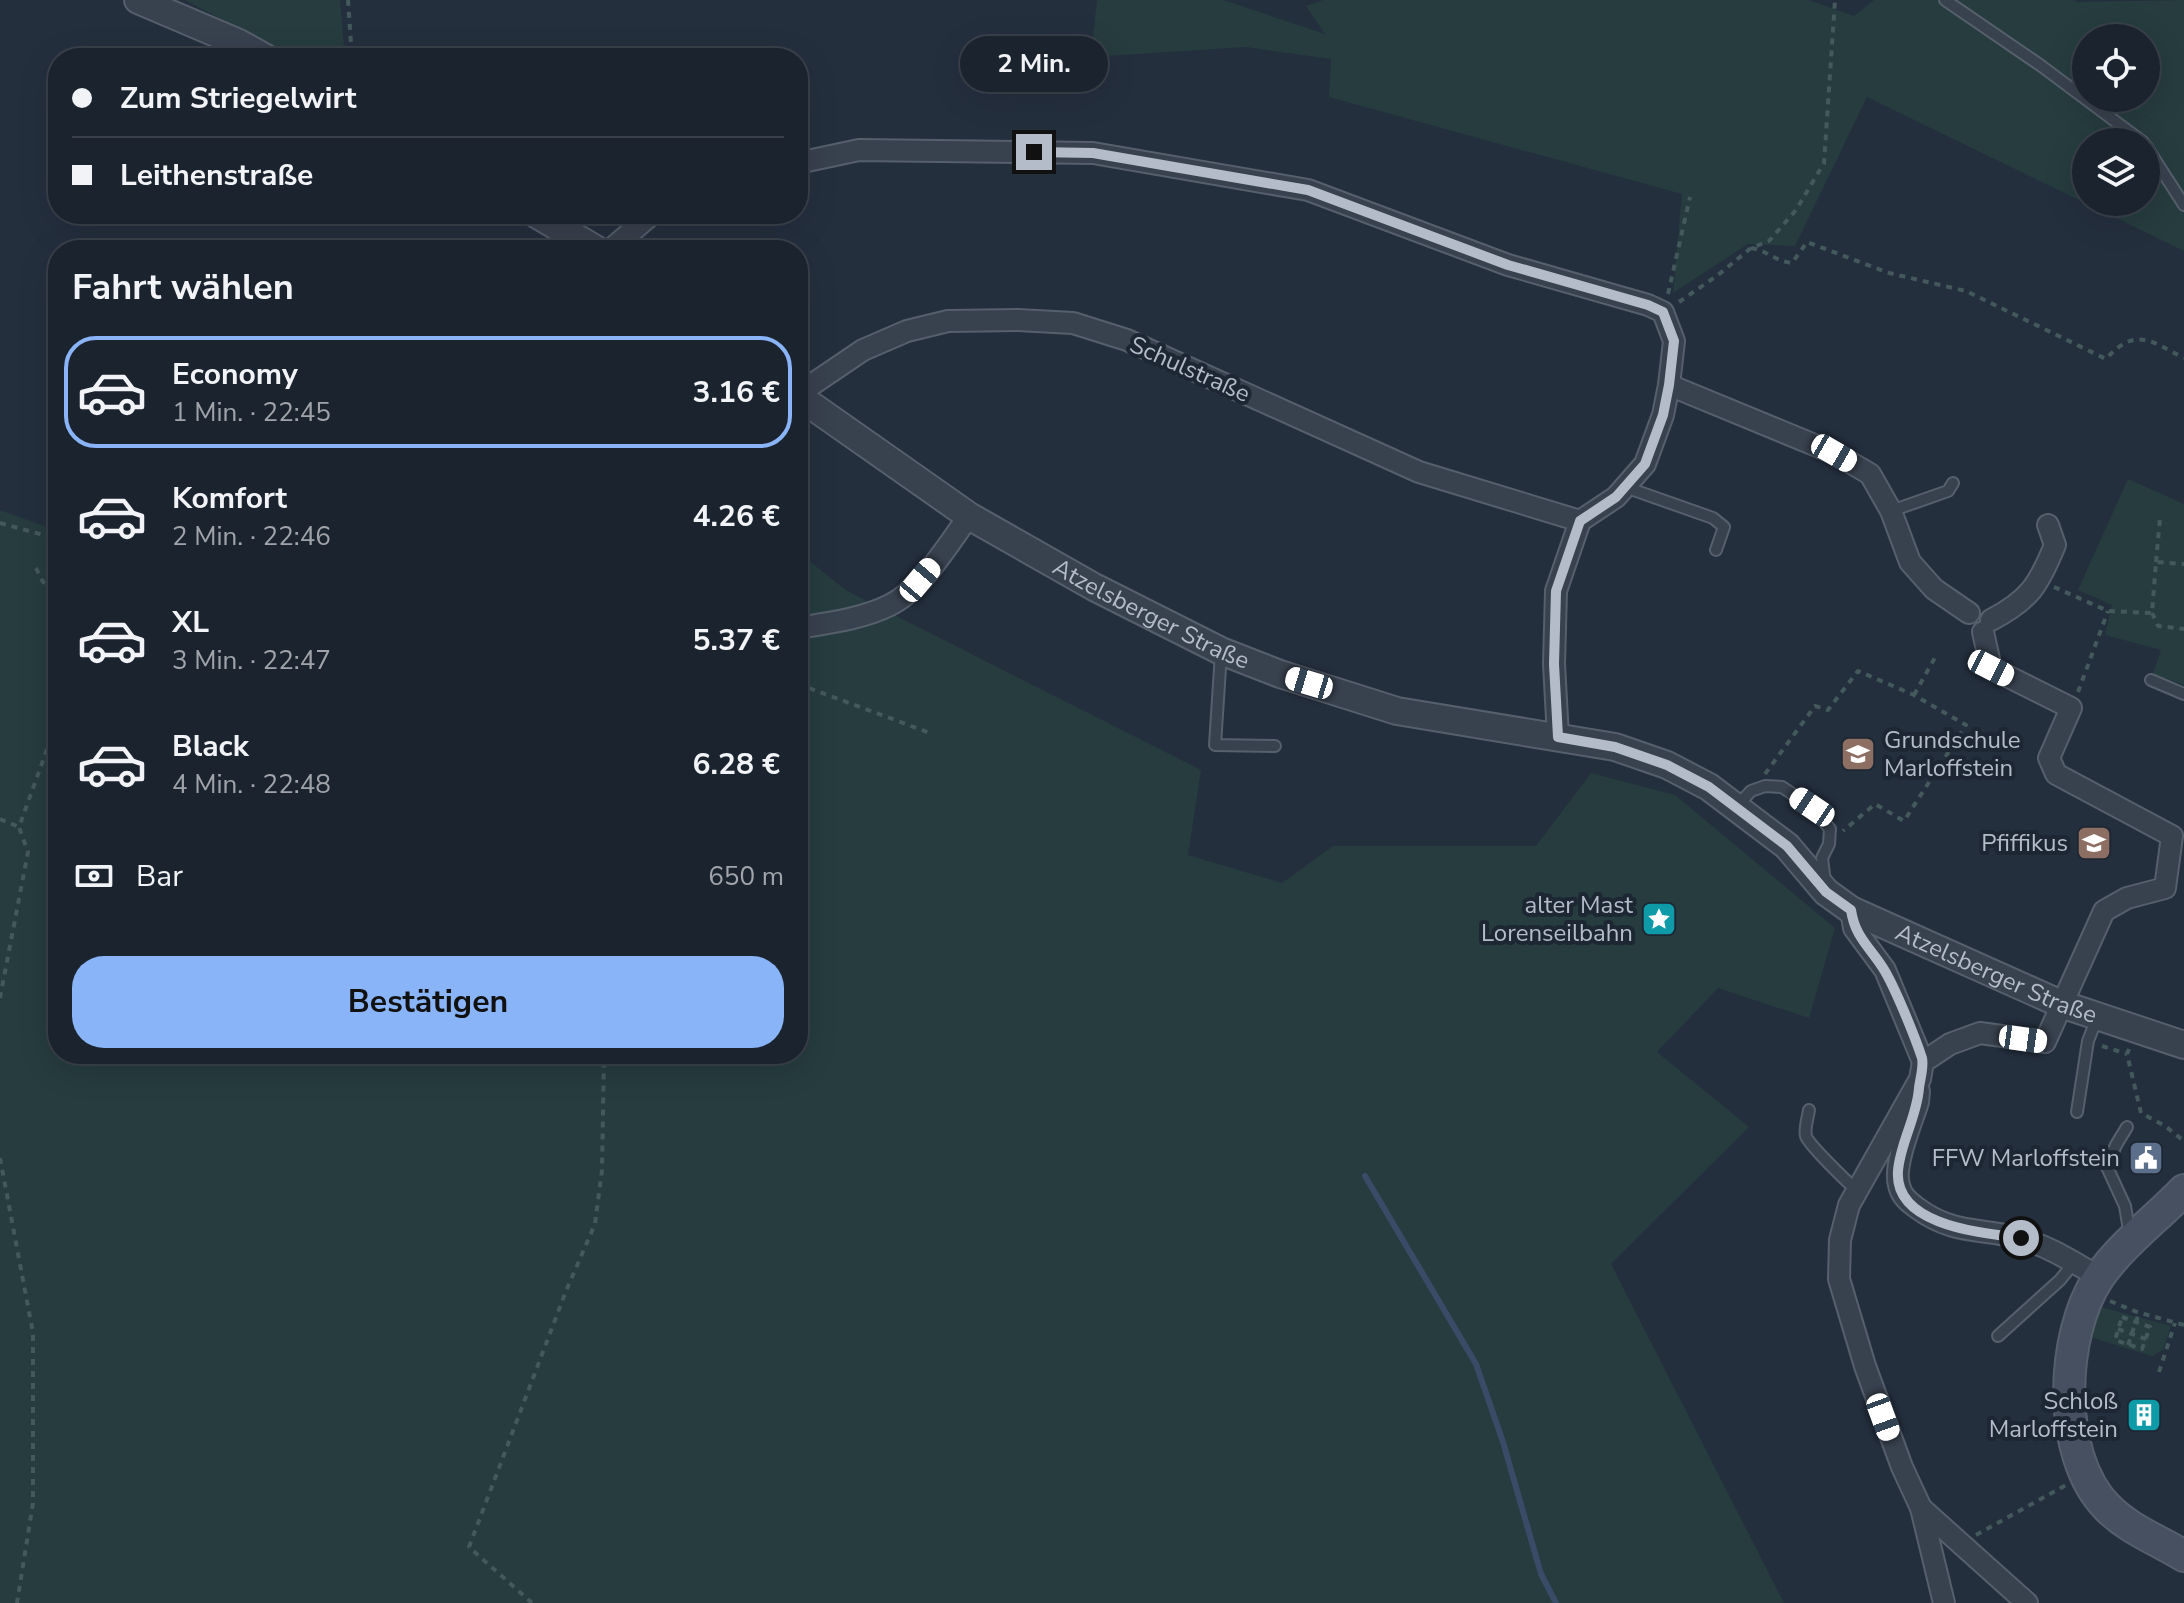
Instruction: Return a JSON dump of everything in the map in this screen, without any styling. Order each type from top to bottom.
[{"type":"main road","points":[[2184,1190],[2094,1281],[2078,1326],[2071,1370],[2072,1421],[2086,1475],[2097,1495],[2116,1516],[2184,1556]]},
{"type":"street","points":[[138,0],[248,48]]},
{"type":"street","points":[[808,161],[859,150],[1093,153],[1308,190],[1508,265],[1663,312],[1674,341],[1669,385],[1663,415],[1645,464],[1616,497],[1580,521],[1556,591],[1554,664],[1558,737]]},
{"type":"street","points":[[553,224],[580,240]]},
{"type":"street","points":[[622,240],[640,224]]},
{"type":"street","name":"Schulstraße","points":[[808,388],[863,350],[907,331],[948,321],[1073,323],[1127,340],[1419,472],[1580,521]]},
{"type":"street","points":[[1669,385],[1834,453],[1870,474],[1891,511],[1910,562],[1934,589],[1969,613],[1983,609],[1991,668],[2071,708],[2049,758],[2056,774],[2172,836],[2165,888],[2127,898],[2104,911],[2045,1042],[1980,1033],[1950,1044],[1921,1071],[1849,1205],[1840,1240],[1839,1279],[1865,1366],[1902,1467],[1921,1508],[1944,1603]]},
{"type":"street","name":"Atzelsberger Straße","points":[[808,402],[969,516],[1094,587],[1221,651],[1280,674],[1397,711],[1615,747],[1667,765],[1709,787],[1787,846],[1826,892],[1851,910],[2061,1004],[2184,1045]]},
{"type":"street","points":[[808,626],[866,615],[902,598],[969,516]]},
{"type":"street","points":[[1987,626],[2021,601],[2041,581],[2055,545],[2048,525]]},
{"type":"street","points":[[1851,910],[1854,928],[1885,970],[1921,1071],[1918,1102],[1898,1169],[1899,1185],[1906,1200],[1927,1216],[1948,1226],[2021,1238],[2094,1281]]},
{"type":"street","points":[[1921,1508],[2027,1603]]},
{"type":"lane","points":[[1945,0],[2040,65],[2123,128]]},
{"type":"lane","points":[[2160,168],[2184,205]]},
{"type":"lane","points":[[1891,511],[1948,491],[1953,483]]},
{"type":"lane","points":[[1625,487],[1713,518],[1724,527],[1716,550]]},
{"type":"lane","points":[[1221,651],[1215,745],[1275,746]]},
{"type":"lane","points":[[2151,680],[2184,694]]},
{"type":"lane","points":[[1736,807],[1751,791],[1765,786],[1782,787],[1812,807],[1830,829],[1829,844],[1822,858],[1826,892]]},
{"type":"lane","points":[[2077,1112],[2088,1041],[2098,1016]]},
{"type":"lane","points":[[1809,1110],[1805,1135],[1843,1179],[1857,1190]]},
{"type":"lane","points":[[2127,1127],[2107,1167],[2125,1206],[2131,1242]]},
{"type":"lane","points":[[1998,1336],[2060,1280],[2094,1281]]},
{"type":"path","points":[[348,0],[351,48]]},
{"type":"path","points":[[1663,312],[1718,275],[1751,248],[1769,241],[1796,210],[1824,163],[1835,0]]},
{"type":"path","points":[[1663,312],[1690,197]]},
{"type":"path","points":[[1751,248],[1792,263],[1807,242],[1889,273],[1966,291],[2106,359],[2120,343],[2145,338],[2184,358]]},
{"type":"path","points":[[2160,518],[2152,613],[2158,626],[2184,629]]},
{"type":"path","points":[[0,523],[48,536]]},
{"type":"path","points":[[2156,562],[2184,564]]},
{"type":"path","points":[[36,568],[43,582],[48,584]]},
{"type":"path","points":[[2041,581],[2108,611],[2138,615],[2152,613]]},
{"type":"path","points":[[2071,708],[2108,611]]},
{"type":"path","points":[[1914,695],[1937,654]]},
{"type":"path","points":[[1757,789],[1762,777],[1815,706],[1828,710],[1858,671],[1914,695],[1966,725],[1904,821],[1875,804],[1848,829],[1830,837]]},
{"type":"path","points":[[808,688],[930,733]]},
{"type":"path","points":[[0,998],[28,852],[19,827],[48,747]]},
{"type":"path","points":[[0,819],[19,827]]},
{"type":"path","points":[[2136,1027],[2127,1054],[2141,1113],[2184,1141]]},
{"type":"path","points":[[532,1603],[469,1547],[566,1291],[595,1224],[602,1170],[604,1064]]},
{"type":"path","points":[[0,1158],[33,1333],[33,1503],[17,1603]]},
{"type":"path","points":[[2094,1281],[2139,1313],[2184,1325]]},
{"type":"path","points":[[2128,1345],[2139,1313]]},
{"type":"path","points":[[2122,1317],[2150,1327],[2142,1349],[2115,1340],[2118,1329],[2122,1317]]},
{"type":"path","points":[[2159,1372],[2175,1323]]},
{"type":"path","points":[[2118,1329],[2146,1339]]},
{"type":"path","points":[[1960,1544],[2086,1475]]},
{"type":"green space","points":[[185,0],[340,0],[344,48],[276,48]]},
{"type":"green space","points":[[1097,0],[1223,0],[1325,34],[1306,6],[1323,0],[1808,0],[1854,16],[1874,0],[2184,0],[2184,251],[2112,216],[2160,216],[2160,128],[2072,128],[2072,197],[1867,97],[1795,246],[1748,244],[1673,293],[1682,194],[1329,97],[1331,59],[1246,47],[1091,57]]},
{"type":"green space","points":[[2128,479],[2184,504],[2184,685],[2153,674],[2161,650],[2105,635],[2112,605],[2078,590]]},
{"type":"green space","points":[[0,510],[48,527],[48,1064],[808,1064],[808,560],[847,591],[1201,770],[1188,855],[1282,883],[1333,846],[1536,846],[1591,773],[1675,795],[1835,928],[1809,1018],[1718,988],[1657,1052],[1749,1127],[1611,1264],[1784,1603],[0,1603]]},
{"type":"green space","points":[[2101,1307],[2171,1326],[2163,1350],[2152,1356],[2090,1337]]},
{"type":"waterway","points":[[1365,1176],[1476,1364],[1503,1442],[1541,1574],[1556,1603]]},
{"type":"place","name":"Grundschule Marloffstein","points":[[1858,754]]},
{"type":"place","name":"Pfiffikus","points":[[2094,843]]},
{"type":"place","name":"alter Mast Lorenseilbahn","points":[[1659,919]]},
{"type":"place","name":"FFW Marloffstein","points":[[2146,1158]]},
{"type":"place","name":"Schloß Marloffstein","points":[[2144,1415]]},
{"type":"route","points":[[1034,152],[1093,153],[1308,190],[1508,265],[1663,312],[1674,341],[1669,385],[1663,415],[1645,464],[1616,497],[1580,521],[1556,591],[1554,664],[1558,737],[1615,747],[1667,765],[1709,787],[1787,846],[1826,892],[1851,910],[1854,928],[1885,970],[1923,1062],[1918,1102],[1898,1169],[1899,1185],[1906,1200],[1927,1216],[1948,1226],[2021,1238]]}]
